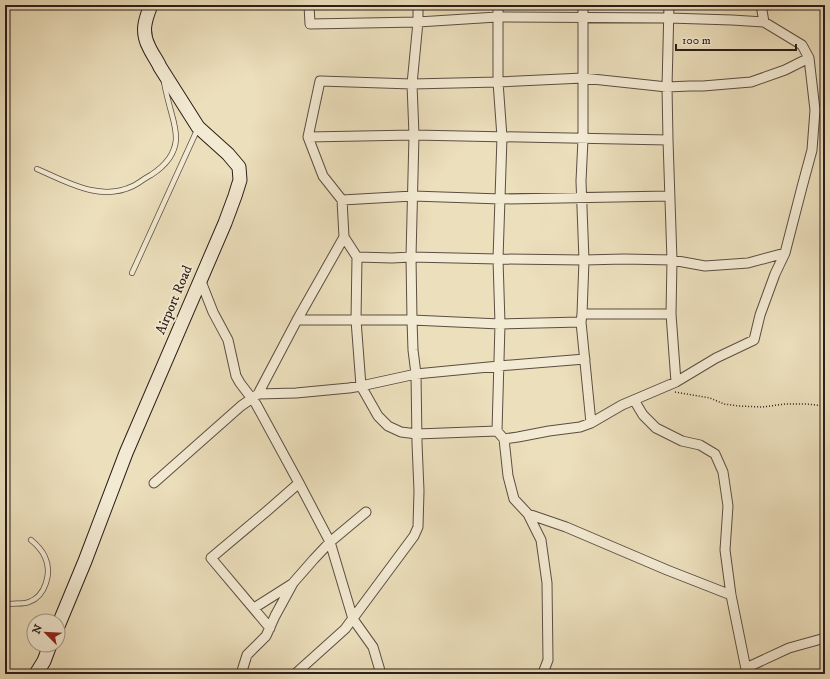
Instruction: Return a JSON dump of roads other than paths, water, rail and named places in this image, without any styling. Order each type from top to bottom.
[{"type":"street","name":"Airport Road","points":[[63,613],[126,453],[227,217],[240,180],[239,167],[228,154],[198,127],[149,48],[145,37],[144,26],[151,5]]},
{"type":"street","points":[[309,5],[310,24],[418,22],[497,18],[669,18],[764,22],[802,45],[810,58],[815,110],[812,150],[785,253],[775,274],[760,315],[754,340],[716,358],[676,382],[622,405],[591,423],[580,427],[504,439]]},
{"type":"street","points":[[294,674],[345,629],[414,536],[418,527],[419,491],[416,374],[413,350],[411,257],[414,135],[412,84],[418,22],[418,5]]},
{"type":"street","points":[[498,5],[498,82],[502,137],[498,259],[500,324],[497,431],[504,439],[508,476],[514,499],[528,514],[541,540],[547,583],[548,660],[542,674]]},
{"type":"street","points":[[583,5],[583,139],[581,181],[584,260],[582,318],[591,423]]},
{"type":"street","points":[[669,5],[667,87],[672,260],[671,314],[676,382]]},
{"type":"street","points":[[761,5],[764,22]]},
{"type":"street","points":[[497,431],[417,434],[401,432],[388,426],[378,416],[361,386],[356,320],[357,257],[344,237],[342,200],[323,176],[308,137],[320,81],[412,84],[583,78],[667,87],[703,86],[751,82],[785,70],[810,58]]},
{"type":"street","points":[[308,137],[414,135],[668,140]]},
{"type":"street","points":[[342,200],[412,196],[501,199],[670,196]]},
{"type":"street","points":[[154,483],[241,406],[255,396],[344,237]]},
{"type":"street","points":[[357,257],[672,260],[705,266],[748,263],[785,253]]},
{"type":"street","points":[[200,279],[213,312],[228,340],[236,376],[240,383],[255,396],[330,542],[353,619],[373,647],[380,674]]},
{"type":"street","points":[[297,320],[412,320],[500,324],[554,322],[582,318],[671,314]]},
{"type":"street","points":[[255,396],[361,386],[416,374],[585,359]]},
{"type":"street","points":[[634,400],[643,416],[656,428],[682,441],[700,445],[715,454],[723,472],[728,506],[725,550],[731,595],[747,671],[789,648],[825,638]]},
{"type":"street","points":[[270,628],[211,558],[299,483]]},
{"type":"street","points":[[241,674],[247,655],[266,636],[293,583],[330,542],[366,512]]},
{"type":"street","points":[[528,514],[566,527],[667,570],[731,595]]},
{"type":"street","points":[[254,608],[293,583]]},
{"type":"street","points":[[36,674],[47,653]]},
{"type":"lane","points":[[37,168],[74,185],[88,190],[103,192],[132,186],[156,172],[170,157],[176,138],[160,67]]},
{"type":"lane","points":[[132,273],[198,127]]},
{"type":"lane","points":[[5,605],[10,603],[29,602],[37,597],[44,589],[48,569],[46,558],[40,548],[31,540]]}]
